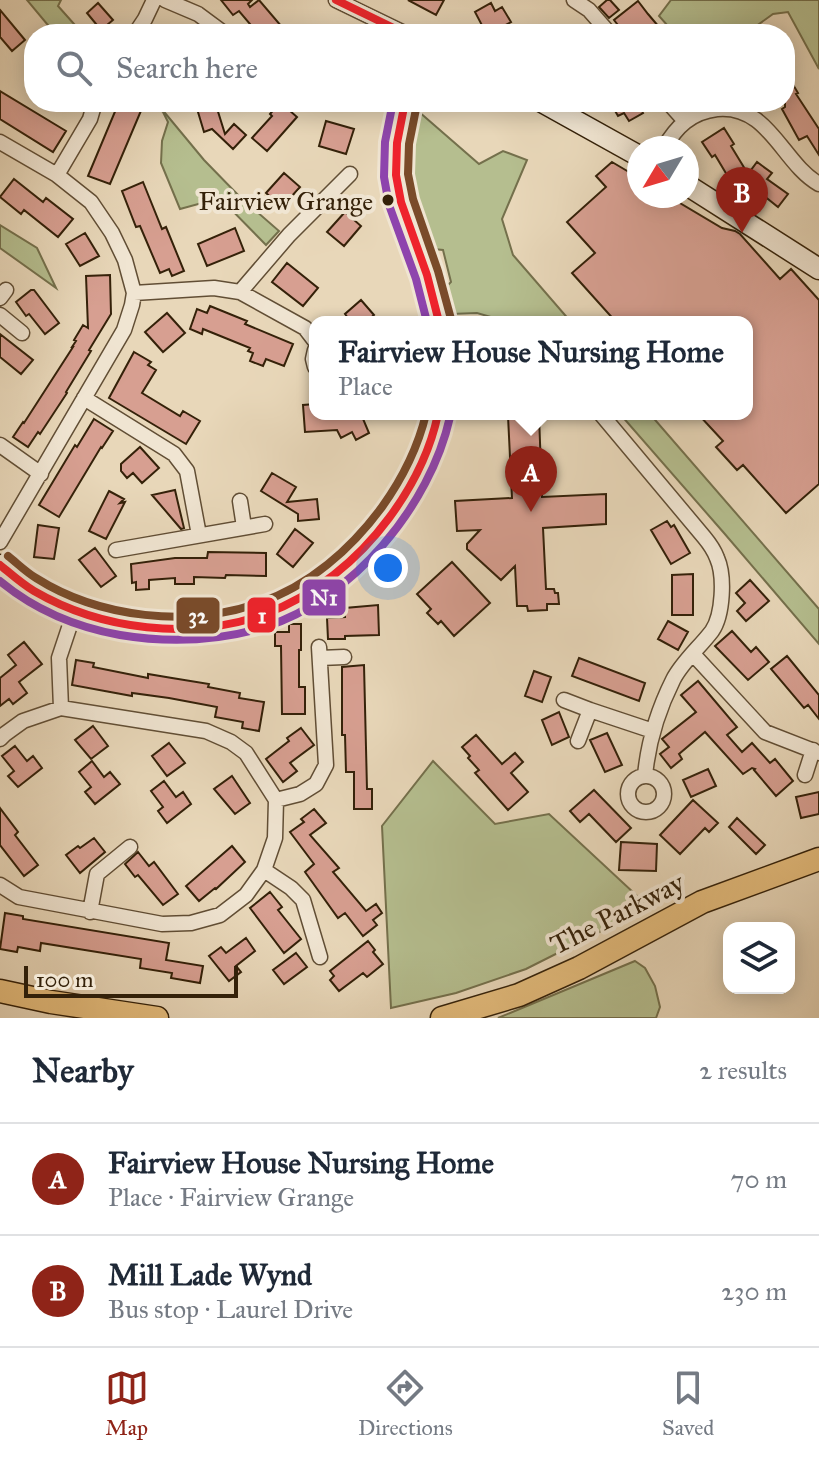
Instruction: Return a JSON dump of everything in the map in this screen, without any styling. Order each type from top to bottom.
[{"type":"main road","name":"The Parkway","points":[[442,1018],[519,995],[579,968],[702,902],[819,859]]},
{"type":"main road","points":[[0,991],[157,1018]]},
{"type":"street","points":[[142,24],[154,0]]},
{"type":"street","points":[[165,0],[198,14],[212,24]]},
{"type":"street","points":[[336,0],[385,24]]},
{"type":"street","points":[[574,0],[589,10],[601,24]]},
{"type":"street","points":[[57,175],[90,119],[90,112]]},
{"type":"street","points":[[403,112],[397,143],[396,175],[401,202],[427,275],[437,316]]},
{"type":"street","points":[[560,112],[627,149]]},
{"type":"street","points":[[677,112],[685,121]]},
{"type":"street","points":[[671,136],[685,121],[700,112]]},
{"type":"street","points":[[741,112],[749,114],[767,130],[810,179],[819,184]]},
{"type":"street","points":[[0,142],[57,175],[91,202],[112,233],[125,260],[134,293],[124,330],[0,542]]},
{"type":"street","points":[[240,292],[289,235],[350,174]]},
{"type":"street","points":[[699,193],[819,269]]},
{"type":"street","points":[[134,293],[214,288],[240,292],[305,328],[309,333]]},
{"type":"street","points":[[0,315],[22,333]]},
{"type":"street","points":[[84,398],[174,454],[187,471],[199,535]]},
{"type":"street","points":[[0,565],[35,591],[107,621],[161,628],[243,621],[301,597],[327,580],[385,525],[417,473],[436,420]]},
{"type":"street","points":[[606,420],[704,537],[722,572],[721,603],[715,627],[674,677],[653,731],[645,776]]},
{"type":"street","points":[[0,445],[41,474]]},
{"type":"street","points":[[240,501],[244,527]]},
{"type":"street","points":[[116,550],[265,524]]},
{"type":"street","points":[[61,708],[59,658],[75,610]]},
{"type":"street","points":[[276,800],[300,794],[316,784],[326,765],[320,652],[344,657]]},
{"type":"street","points":[[693,654],[765,732],[816,751],[805,775]]},
{"type":"street","points":[[564,700],[653,731]]},
{"type":"street","points":[[0,739],[23,721],[61,708],[206,731],[231,742],[246,753],[276,800],[275,838],[264,870],[246,895],[220,915],[191,923],[162,924],[19,897],[0,885]]},
{"type":"street","points":[[578,741],[590,710]]},
{"type":"street","points":[[90,912],[97,874],[130,847]]},
{"type":"street","points":[[264,870],[303,900],[320,957]]},
{"type":"green space","points":[[27,0],[61,0],[58,6],[74,24],[47,24]]},
{"type":"green space","points":[[671,0],[819,0],[819,69],[788,12],[773,14],[759,24],[666,24],[659,16]]},
{"type":"green space","points":[[163,112],[241,198],[279,231],[266,245],[220,198],[180,209],[161,163],[162,141],[168,122]]},
{"type":"green space","points":[[419,112],[479,164],[503,151],[527,160],[502,219],[513,255],[566,316],[451,314],[444,289],[451,282],[443,250],[433,249],[414,181],[414,130]]},
{"type":"green space","points":[[0,225],[37,248],[56,288],[0,248]]},
{"type":"green space","points":[[625,420],[655,420],[819,609],[819,644]]},
{"type":"green space","points":[[433,761],[495,824],[549,814],[649,907],[526,969],[456,993],[391,1008],[382,826]]},
{"type":"green space","points":[[635,961],[645,968],[655,986],[660,1007],[656,1018],[498,1018]]},
{"type":"building","points":[[221,0],[252,0],[248,4],[250,7],[259,0],[279,24],[250,24],[239,11],[233,15]]},
{"type":"building","points":[[408,0],[444,0],[436,15]]},
{"type":"building","points":[[607,0],[619,10],[609,18],[599,7]]},
{"type":"building","points":[[638,1],[657,24],[617,24],[614,20]]},
{"type":"building","points":[[98,3],[113,20],[108,24],[96,24],[87,13]]},
{"type":"building","points":[[491,3],[495,11],[502,7],[511,22],[481,24],[475,12]]},
{"type":"building","points":[[0,10],[24,41],[12,51],[0,37]]},
{"type":"building","points":[[795,88],[819,129],[819,155],[807,136],[799,140],[784,112],[795,112]]},
{"type":"building","points":[[0,91],[24,106],[24,112],[35,112],[66,131],[53,152],[0,119]]},
{"type":"building","points":[[115,112],[140,112],[110,184],[88,176]]},
{"type":"building","points":[[198,112],[218,112],[225,134],[234,124],[246,135],[233,149],[212,129],[204,132]]},
{"type":"building","points":[[291,112],[297,117],[267,151],[252,138],[272,116],[270,114]]},
{"type":"building","points":[[616,112],[643,113],[629,121],[624,113],[618,116]]},
{"type":"building","points":[[326,121],[354,129],[346,154],[319,146]]},
{"type":"building","points":[[724,128],[748,174],[757,162],[772,173],[767,179],[788,194],[778,207],[758,191],[753,198],[737,186],[735,189],[723,181],[727,175],[715,155],[712,157],[702,142]]},
{"type":"building","points":[[612,162],[627,171],[627,208],[688,208],[722,228],[740,234],[780,279],[791,269],[819,300],[819,484],[786,513],[743,465],[737,470],[716,447],[723,441],[704,420],[753,420],[753,316],[611,316],[572,273],[595,253],[567,222],[606,187],[596,176]]},
{"type":"building","points":[[284,173],[300,187],[282,207],[266,193]]},
{"type":"building","points":[[14,179],[43,202],[46,198],[73,219],[58,237],[24,210],[21,214],[0,197]]},
{"type":"building","points":[[143,182],[162,229],[166,227],[184,271],[172,276],[169,269],[160,273],[140,226],[136,227],[122,191]]},
{"type":"building","points":[[345,212],[361,226],[344,246],[327,232]]},
{"type":"building","points":[[235,228],[244,251],[207,266],[198,244]]},
{"type":"building","points":[[85,233],[99,256],[80,266],[66,244]]},
{"type":"building","points":[[287,263],[318,288],[303,306],[272,282]]},
{"type":"building","points":[[110,275],[111,314],[67,393],[28,447],[13,437],[73,347],[83,325],[88,328],[86,276]]},
{"type":"building","points":[[31,290],[59,323],[45,334],[16,302]]},
{"type":"building","points":[[361,300],[374,315],[346,316],[345,314]]},
{"type":"building","points":[[210,306],[293,344],[284,366],[266,359],[263,366],[250,361],[253,353],[248,351],[250,348],[203,329],[202,334],[190,329],[197,309],[207,313]]},
{"type":"building","points":[[167,313],[185,333],[163,352],[145,332]]},
{"type":"building","points":[[0,334],[33,360],[21,374],[0,357]]},
{"type":"building","points":[[134,352],[151,362],[148,365],[156,370],[142,393],[180,416],[183,411],[200,421],[186,444],[109,398]]},
{"type":"building","points":[[309,404],[309,420],[364,420],[369,433],[356,440],[352,432],[341,438],[337,430],[305,432],[303,405]]},
{"type":"building","points":[[94,419],[113,431],[59,517],[39,505]]},
{"type":"building","points":[[508,420],[539,420],[542,497],[606,494],[606,524],[543,528],[546,589],[554,589],[558,593],[559,604],[547,604],[547,610],[528,611],[527,606],[517,606],[515,566],[501,580],[467,549],[467,544],[480,530],[457,531],[455,501],[512,498]]},
{"type":"building","points":[[140,447],[159,468],[142,483],[133,473],[127,478],[121,471],[121,464]]},
{"type":"building","points":[[272,473],[296,487],[287,502],[317,499],[319,519],[298,521],[298,514],[261,491]]},
{"type":"building","points":[[175,490],[184,528],[181,529],[152,495]]},
{"type":"building","points":[[109,491],[124,499],[120,503],[125,502],[106,539],[89,531]]},
{"type":"building","points":[[667,521],[671,527],[674,525],[690,553],[671,564],[651,530]]},
{"type":"building","points":[[38,525],[59,528],[54,559],[34,557]]},
{"type":"building","points":[[295,529],[313,543],[293,567],[277,554]]},
{"type":"building","points":[[95,548],[116,576],[101,587],[79,560]]},
{"type":"building","points":[[208,552],[266,553],[266,576],[194,577],[194,584],[175,584],[175,578],[149,580],[149,589],[136,590],[136,582],[132,583],[131,564],[175,558],[207,558]]},
{"type":"building","points":[[452,562],[490,603],[454,636],[441,621],[438,624],[427,613],[431,609],[417,594]]},
{"type":"building","points":[[693,574],[693,615],[672,615],[672,575]]},
{"type":"building","points":[[750,580],[769,601],[746,621],[737,611],[745,603],[736,593]]},
{"type":"building","points":[[378,605],[379,635],[328,639],[327,618],[345,617],[345,608]]},
{"type":"building","points":[[668,621],[688,632],[678,650],[658,639]]},
{"type":"building","points":[[289,624],[301,624],[299,687],[305,687],[305,714],[282,714],[281,646],[275,646],[275,632],[289,632]]},
{"type":"building","points":[[732,631],[751,652],[756,647],[769,662],[748,680],[715,646]]},
{"type":"building","points":[[24,642],[42,664],[19,682],[27,693],[13,704],[9,699],[0,706],[0,678],[16,665],[8,655]]},
{"type":"building","points":[[787,656],[819,695],[819,719],[808,705],[804,708],[771,669]]},
{"type":"building","points":[[579,658],[645,683],[639,701],[572,676]]},
{"type":"building","points":[[76,660],[94,663],[93,667],[148,678],[148,674],[209,684],[208,687],[240,693],[239,698],[264,702],[259,731],[242,728],[243,722],[215,717],[217,707],[72,685]]},
{"type":"building","points":[[364,665],[367,789],[372,789],[372,809],[354,809],[354,772],[346,772],[345,735],[342,735],[342,667]]},
{"type":"building","points":[[534,671],[551,677],[542,702],[525,696]]},
{"type":"building","points":[[698,681],[737,727],[727,735],[742,752],[752,743],[770,763],[775,759],[793,781],[776,796],[755,769],[743,774],[705,732],[679,754],[682,759],[671,768],[660,754],[669,747],[662,739],[696,712],[681,695]]},
{"type":"building","points":[[559,712],[569,737],[552,745],[542,720]]},
{"type":"building","points":[[93,726],[108,746],[91,759],[75,740]]},
{"type":"building","points":[[301,728],[314,745],[290,763],[297,771],[283,782],[266,759]]},
{"type":"building","points":[[607,733],[622,765],[605,772],[590,740]]},
{"type":"building","points":[[476,735],[502,764],[515,753],[523,762],[511,773],[528,792],[508,810],[475,773],[479,770],[462,747]]},
{"type":"building","points":[[169,743],[185,763],[167,776],[152,756]]},
{"type":"building","points":[[15,746],[27,761],[33,756],[42,768],[18,787],[8,776],[14,771],[2,756]]},
{"type":"building","points":[[92,761],[104,777],[110,772],[120,784],[95,804],[85,792],[91,787],[79,772]]},
{"type":"building","points":[[708,769],[716,786],[691,797],[683,780]]},
{"type":"building","points":[[232,776],[250,803],[235,814],[214,789]]},
{"type":"building","points":[[164,781],[176,797],[183,792],[191,804],[167,823],[158,811],[163,807],[151,791]]},
{"type":"building","points":[[594,790],[631,828],[616,842],[589,814],[580,822],[570,811]]},
{"type":"building","points":[[819,792],[819,814],[801,818],[796,797]]},
{"type":"building","points":[[693,800],[718,823],[709,832],[705,828],[680,854],[660,835]]},
{"type":"building","points":[[0,808],[18,832],[15,835],[38,865],[24,876],[0,845]]},
{"type":"building","points":[[314,809],[326,823],[310,835],[339,868],[333,872],[366,911],[376,904],[382,913],[373,920],[377,925],[363,936],[345,913],[338,918],[305,872],[314,864],[290,832],[304,822],[301,819]]},
{"type":"building","points":[[737,818],[765,845],[756,854],[729,827]]},
{"type":"building","points":[[94,838],[105,852],[80,873],[66,855]]},
{"type":"building","points":[[621,842],[657,844],[656,871],[619,870]]},
{"type":"building","points":[[232,846],[245,862],[199,901],[186,886]]},
{"type":"building","points":[[138,852],[149,866],[154,862],[178,894],[163,905],[125,864]]},
{"type":"building","points":[[270,892],[282,907],[278,910],[301,939],[284,953],[250,908]]},
{"type":"building","points":[[5,913],[23,916],[23,919],[169,943],[166,960],[203,966],[200,983],[171,978],[172,973],[140,968],[141,959],[41,943],[40,951],[18,947],[17,952],[0,949]]},
{"type":"building","points":[[246,938],[255,951],[236,966],[241,972],[229,981],[209,956],[221,947],[226,953]]},
{"type":"building","points":[[368,941],[383,964],[367,977],[363,973],[339,991],[330,980],[334,976],[330,971]]},
{"type":"building","points":[[296,953],[307,967],[284,984],[273,970]]},
{"type":"transit line","name":"1","points":[[336,0],[385,24]]},
{"type":"transit line","name":"N1","points":[[391,112],[385,142],[384,177],[389,205],[416,279],[425,316]]},
{"type":"transit line","name":"1","points":[[403,112],[397,143],[396,175],[401,202],[427,275],[437,316]]},
{"type":"transit line","name":"32","points":[[415,112],[409,144],[408,174],[450,316]]},
{"type":"transit line","name":"32","points":[[8,556],[32,576],[61,592],[116,610],[174,617],[232,611],[259,603],[312,576],[357,537],[403,474],[424,420]]},
{"type":"transit line","name":"1","points":[[0,565],[30,588],[60,604],[117,623],[177,629],[237,622],[265,614],[318,587],[349,562],[377,533],[413,481],[436,420]]},
{"type":"transit line","name":"N1","points":[[0,581],[27,601],[57,616],[120,635],[193,639],[265,627],[297,614],[328,595],[357,572],[383,545],[425,483],[449,420]]},
{"type":"place","name":"Fairview Grange","points":[[388,200]]},
{"type":"place","name":"Mill Lade Wynd","points":[[742,233]]},
{"type":"place","name":"Fairview House Nursing Home","points":[[531,512]]}]
